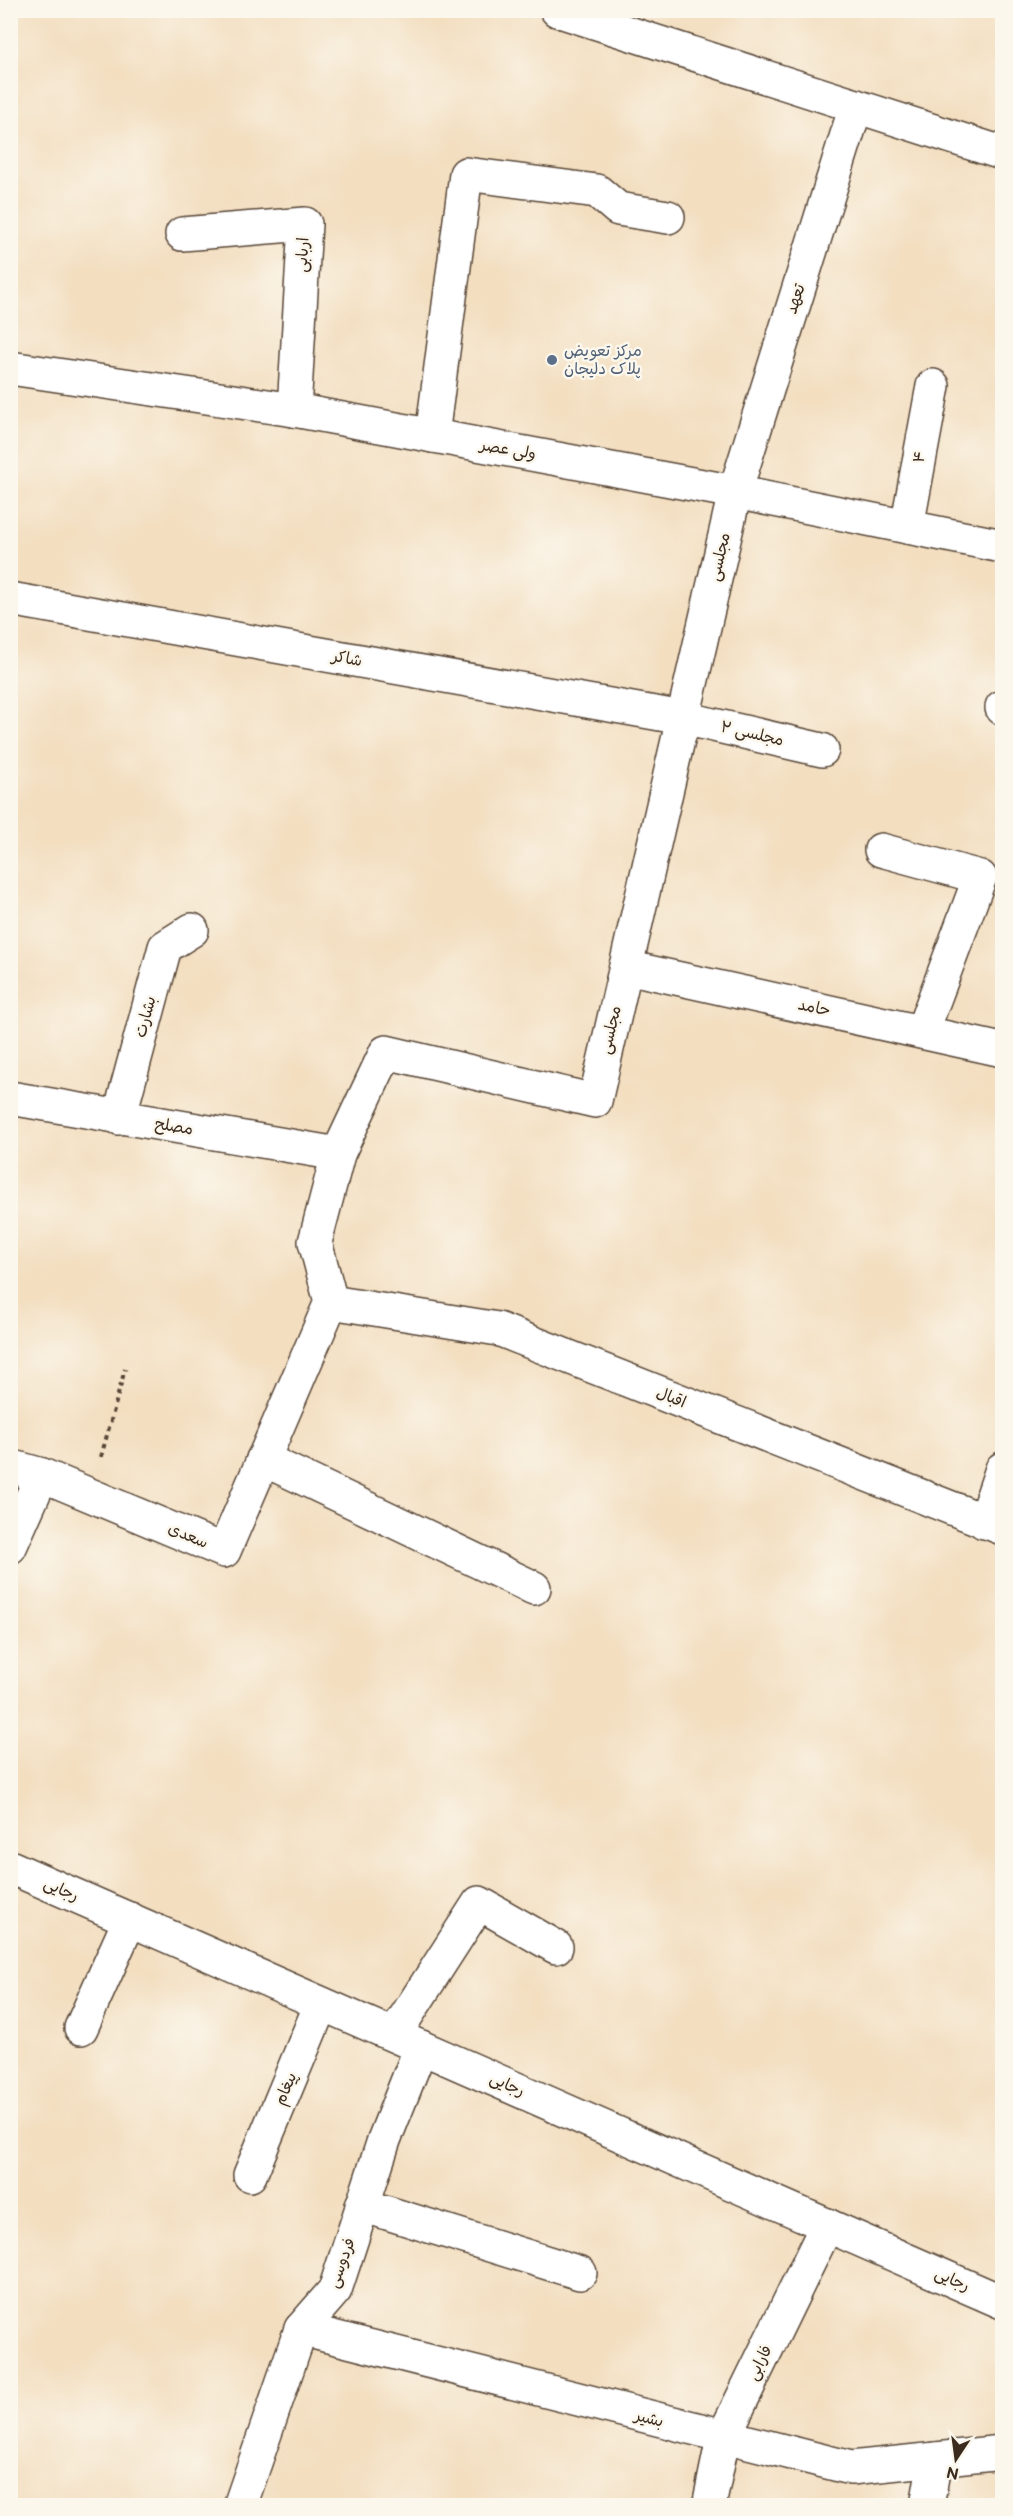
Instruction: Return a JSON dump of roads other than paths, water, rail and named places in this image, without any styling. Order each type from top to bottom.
[{"type":"street","points":[[557,10],[1002,153]]},
{"type":"street","name":"تعهد","points":[[735,492],[856,106]]},
{"type":"street","points":[[432,436],[466,174],[597,190],[618,209],[668,217]]},
{"type":"street","name":"اربابی","points":[[182,234],[305,224],[294,411]]},
{"type":"street","name":"ولی عصر","points":[[10,368],[294,411],[735,492],[1002,546]]},
{"type":"street","name":"۴","points":[[907,527],[933,386]]},
{"type":"street","name":"مجلسی","points":[[331,1302],[315,1242],[338,1154],[386,1052],[595,1101],[735,492]]},
{"type":"street","name":"شاکر","points":[[10,599],[683,718]]},
{"type":"street","name":"مجلسی ۲","points":[[683,718],[822,750]]},
{"type":"street","points":[[881,850],[980,877],[922,1032]]},
{"type":"street","name":"بشارت","points":[[119,1118],[165,947],[192,930]]},
{"type":"street","name":"حامد","points":[[626,967],[1002,1050]]},
{"type":"street","name":"مصلح","points":[[10,1098],[338,1154]]},
{"type":"street","name":"سعدی","points":[[10,1466],[42,1475],[224,1551],[331,1302]]},
{"type":"street","name":"اقبال","points":[[331,1302],[498,1329],[993,1525]]},
{"type":"street","points":[[263,1459],[534,1588]]},
{"type":"street","points":[[993,1525],[1002,1469]]},
{"type":"street","points":[[10,1547],[42,1475]]},
{"type":"street","name":"رجایی","points":[[11,1869],[130,1919],[1002,2302]]},
{"type":"street","name":"فردوسی","points":[[240,2505],[301,2329],[335,2290],[384,2140],[408,2041],[479,1903],[556,1947]]},
{"type":"street","points":[[81,2028],[130,1919]]},
{"type":"street","name":"پیغام","points":[[250,2175],[321,2004]]},
{"type":"street","points":[[362,2205],[580,2273]]},
{"type":"street","name":"فارابی","points":[[709,2505],[723,2438],[827,2225]]},
{"type":"street","name":"بشیر","points":[[301,2329],[723,2438],[851,2468],[1002,2452]]},
{"type":"street","points":[[927,2505],[935,2459]]},
{"type":"place","name":"مرکز تعویض پلاک دلیجان","points":[[552,360]]}]
